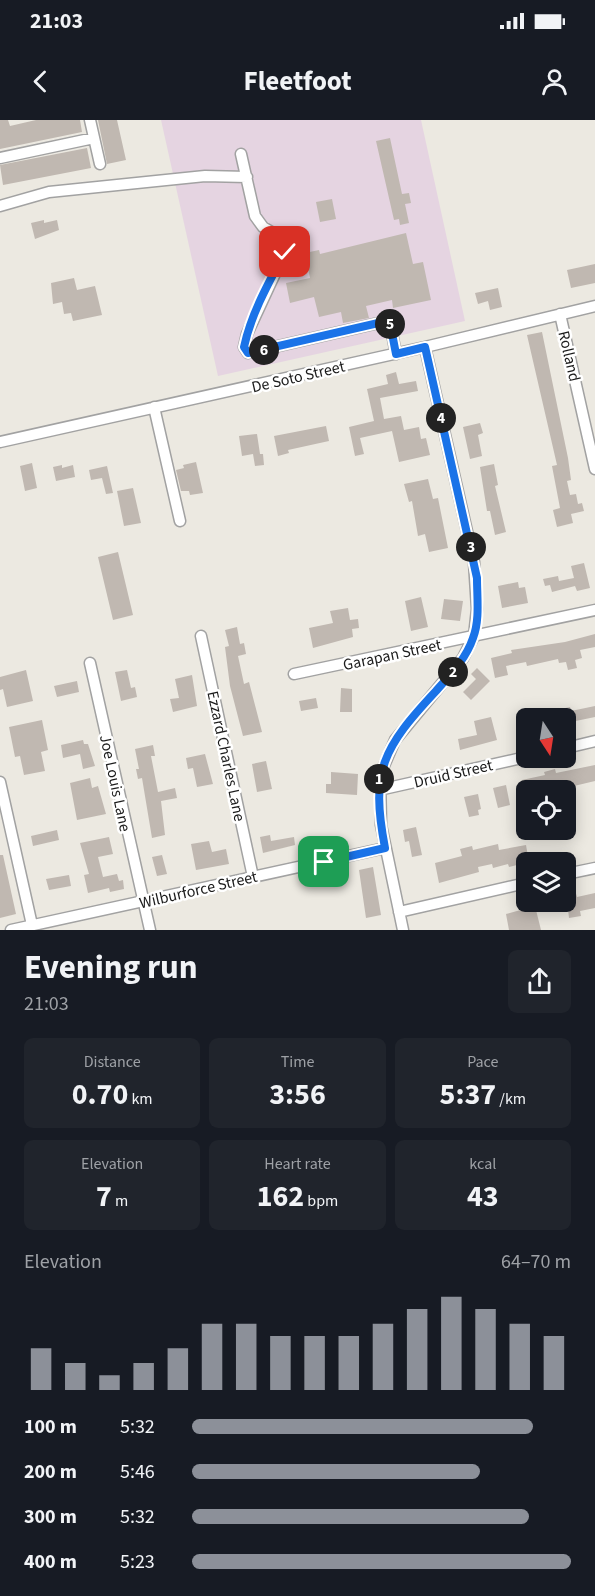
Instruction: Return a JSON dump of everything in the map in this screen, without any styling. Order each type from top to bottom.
[{"type":"street","points":[[90,120],[99,164]]},
{"type":"street","points":[[0,158],[94,138]]},
{"type":"street","points":[[241,153],[255,216],[262,226],[280,237],[285,252],[247,334],[244,347],[248,353],[387,321],[390,323],[396,354]]},
{"type":"street","points":[[0,206],[49,192],[205,176],[247,177]]},
{"type":"street","name":"De Soto Street","points":[[0,442],[396,354],[595,306]]},
{"type":"street","name":"Rolland","points":[[560,314],[592,438],[595,470]]},
{"type":"street","points":[[403,930],[381,825],[380,775],[394,740],[453,672],[474,636],[477,609],[474,562],[425,347]]},
{"type":"street","points":[[154,408],[180,521]]},
{"type":"street","name":"Garapan Street","points":[[294,674],[595,610]]},
{"type":"street","name":"Ezzard Charles Lane","points":[[201,636],[253,877]]},
{"type":"street","name":"Joe Louis Lane","points":[[90,663],[150,930]]},
{"type":"street","points":[[576,746],[595,741]]},
{"type":"street","name":"Druid Street","points":[[379,790],[516,759]]},
{"type":"street","points":[[0,782],[32,925]]},
{"type":"street","name":"Wilburforce Street","points":[[11,930],[385,848]]},
{"type":"street","points":[[576,872],[595,868]]},
{"type":"street","points":[[399,912],[516,885]]},
{"type":"shaded area","points":[[161,120],[421,120],[465,321],[218,376]]},
{"type":"building","points":[[0,120],[8,120],[10,126],[36,120],[80,120],[82,132],[0,149]]},
{"type":"building","points":[[98,120],[117,120],[126,160],[107,164]]},
{"type":"building","points":[[390,138],[402,194],[409,193],[411,203],[405,204],[409,223],[400,225],[399,219],[394,220],[376,141]]},
{"type":"building","points":[[87,148],[91,168],[3,185],[0,165]]},
{"type":"building","points":[[332,199],[336,219],[320,222],[316,202]]},
{"type":"building","points":[[44,220],[44,223],[57,220],[59,230],[35,239],[31,223]]},
{"type":"building","points":[[406,233],[413,264],[423,262],[431,300],[393,308],[392,300],[366,306],[369,318],[343,323],[341,312],[319,317],[314,297],[290,303],[286,283],[310,278],[305,253],[319,250],[320,254]]},
{"type":"building","points":[[595,264],[595,283],[571,288],[567,270]]},
{"type":"building","points":[[74,278],[77,290],[95,286],[102,315],[73,321],[71,313],[64,314],[62,302],[53,304],[51,283]]},
{"type":"building","points":[[498,288],[502,307],[490,310],[488,301],[478,304],[475,293]]},
{"type":"building","points":[[542,332],[568,458],[571,480],[567,481],[570,495],[576,494],[578,504],[582,503],[584,511],[571,514],[573,523],[557,527],[553,510],[560,508],[552,466],[557,465],[527,335]]},
{"type":"building","points":[[396,372],[399,384],[416,381],[418,391],[380,398],[384,419],[401,416],[404,430],[419,427],[421,439],[426,438],[430,455],[399,462],[392,431],[360,438],[364,454],[355,456],[349,427],[374,421],[367,389],[388,384],[386,375]]},
{"type":"building","points":[[480,423],[483,433],[478,435],[482,456],[470,459],[463,427]]},
{"type":"building","points":[[326,426],[329,441],[288,450],[289,453],[278,456],[274,436]]},
{"type":"building","points":[[257,434],[264,465],[255,466],[253,454],[242,456],[239,436]]},
{"type":"building","points":[[196,462],[203,493],[190,495],[189,491],[181,491],[176,470],[184,468],[183,465]]},
{"type":"building","points":[[32,463],[37,488],[25,491],[20,466]]},
{"type":"building","points":[[494,464],[498,485],[495,486],[506,532],[495,535],[490,511],[487,511],[480,467]]},
{"type":"building","points":[[62,465],[62,468],[73,465],[75,477],[56,481],[53,467]]},
{"type":"building","points":[[107,466],[113,493],[106,494],[102,478],[91,480],[89,470]]},
{"type":"building","points":[[428,479],[433,499],[438,498],[448,548],[429,552],[425,534],[418,536],[412,501],[409,502],[404,484]]},
{"type":"building","points":[[133,488],[141,523],[124,526],[117,491]]},
{"type":"building","points":[[118,552],[133,615],[113,620],[98,557]]},
{"type":"building","points":[[584,563],[590,588],[577,591],[575,586],[552,592],[550,585],[545,586],[543,579],[558,576],[559,581],[574,578],[571,566]]},
{"type":"building","points":[[518,582],[519,588],[525,587],[528,603],[502,608],[498,586]]},
{"type":"building","points":[[421,597],[428,627],[411,631],[405,601]]},
{"type":"building","points":[[444,599],[463,601],[460,621],[441,619]]},
{"type":"building","points":[[348,608],[350,620],[358,619],[359,628],[352,629],[353,637],[313,648],[309,628],[333,623],[330,611]]},
{"type":"building","points":[[237,627],[240,644],[244,643],[246,654],[238,656],[244,684],[249,682],[262,732],[243,736],[230,686],[225,647],[229,646],[225,630]]},
{"type":"building","points":[[595,634],[595,647],[580,650],[582,658],[575,660],[577,668],[568,670],[566,662],[559,663],[558,659],[527,666],[526,662],[506,666],[508,675],[495,678],[491,658],[512,653],[511,650],[565,642]]},
{"type":"building","points":[[477,668],[490,681],[471,700],[463,692],[476,679],[471,674]]},
{"type":"building","points":[[26,670],[33,701],[7,707],[3,689],[0,690],[0,677]]},
{"type":"building","points":[[127,670],[131,688],[135,687],[137,697],[121,701],[115,672]]},
{"type":"building","points":[[192,675],[197,706],[173,712],[170,699],[179,698],[175,679]]},
{"type":"building","points":[[77,681],[79,692],[57,697],[54,686]]},
{"type":"building","points":[[341,688],[352,689],[352,712],[340,712]]},
{"type":"building","points":[[316,698],[318,708],[301,711],[299,701]]},
{"type":"building","points":[[595,706],[595,717],[576,721],[576,710]]},
{"type":"building","points":[[491,717],[497,740],[460,750],[458,739],[477,735],[474,721]]},
{"type":"building","points":[[42,720],[48,750],[41,752],[45,771],[24,775],[20,756],[15,757],[9,727]]},
{"type":"building","points":[[83,740],[84,744],[88,744],[95,766],[83,769],[80,754],[63,758],[61,745]]},
{"type":"building","points":[[153,745],[155,756],[151,756],[158,792],[175,788],[177,798],[161,801],[165,835],[152,838],[142,778],[138,779],[136,769],[139,769],[135,749]]},
{"type":"building","points":[[205,754],[213,784],[197,787],[193,768],[188,769],[186,758]]},
{"type":"building","points":[[266,761],[272,789],[257,792],[252,764]]},
{"type":"building","points":[[595,765],[595,781],[576,786],[576,780],[522,780],[545,775],[544,772],[555,769],[556,773]]},
{"type":"building","points":[[331,772],[358,774],[357,795],[326,793],[326,784],[331,784]]},
{"type":"building","points":[[90,778],[92,788],[98,786],[106,814],[77,820],[70,783]]},
{"type":"building","points":[[506,785],[510,805],[498,808],[493,788]]},
{"type":"building","points":[[478,794],[481,809],[478,810],[479,815],[469,817],[464,797]]},
{"type":"building","points":[[416,827],[422,855],[412,857],[409,841],[405,842],[403,830]]},
{"type":"building","points":[[57,830],[59,840],[33,846],[31,836]]},
{"type":"building","points":[[270,835],[271,841],[294,837],[295,845],[263,853],[260,837]]},
{"type":"building","points":[[109,837],[113,854],[98,857],[103,877],[117,874],[119,881],[123,880],[124,889],[110,892],[109,888],[88,893],[84,875],[89,874],[80,843]]},
{"type":"building","points":[[209,841],[212,852],[226,849],[229,864],[196,870],[191,844]]},
{"type":"building","points":[[498,844],[499,850],[526,845],[527,852],[516,852],[516,865],[509,867],[508,864],[493,868],[492,864],[478,867],[479,872],[439,883],[435,863],[462,856],[460,849],[472,846],[473,850]]},
{"type":"building","points":[[0,855],[3,855],[16,914],[0,918]]},
{"type":"building","points":[[162,855],[167,874],[157,876],[152,857]]},
{"type":"building","points":[[373,867],[381,915],[366,918],[359,870]]},
{"type":"building","points":[[69,875],[71,886],[49,890],[46,879]]},
{"type":"building","points":[[595,893],[595,908],[580,911],[581,916],[569,918],[568,912],[576,912],[576,894],[577,897]]},
{"type":"building","points":[[516,911],[536,912],[541,930],[509,930],[506,914]]},
{"type":"route","points":[[285,252],[267,287],[247,334],[244,347],[248,353],[387,321],[390,323],[396,354],[425,347],[477,578],[474,636],[453,672],[419,708],[394,740],[380,775],[379,807],[385,848],[324,862]]}]
